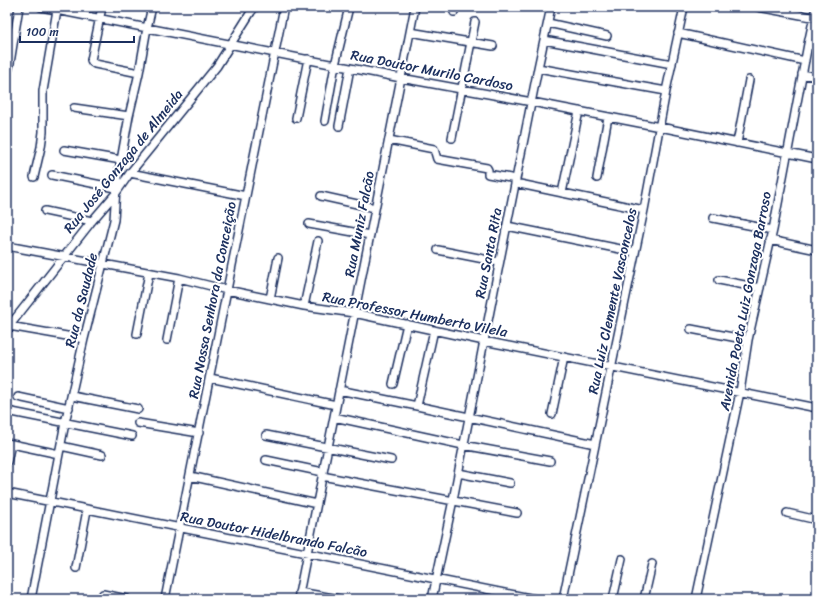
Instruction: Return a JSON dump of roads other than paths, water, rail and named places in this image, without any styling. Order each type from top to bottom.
[{"type":"street","points":[[7,75],[11,32],[19,7]]},
{"type":"street","name":"Rua Doutor Murilo Cardoso","points":[[41,7],[401,78],[579,111],[817,159]]},
{"type":"street","points":[[102,7],[91,60],[92,62],[95,64],[139,73]]},
{"type":"street","name":"Rua da Saudade","points":[[31,599],[65,423],[114,220],[116,190],[121,160],[152,7]]},
{"type":"street","name":"Rua José Gonzaga de Almeida","points":[[8,327],[116,190],[217,66],[255,7]]},
{"type":"street","name":"Rua Nossa Senhora da Conceição","points":[[165,599],[284,7]]},
{"type":"street","points":[[325,121],[335,65],[349,7]]},
{"type":"street","name":"Rua Muniz Falcão","points":[[298,596],[415,7]]},
{"type":"street","name":"Rua Santa Rita","points":[[432,599],[551,7]]},
{"type":"street","name":"Rua Luiz Clemente Vasconcelos","points":[[563,599],[644,210],[666,92],[684,7]]},
{"type":"street","points":[[758,7],[816,18]]},
{"type":"street","name":"Avenida Poeta Luiz Gonzaga Barroso","points":[[696,599],[740,392],[748,340],[770,240],[808,44],[816,18],[816,7]]},
{"type":"street","points":[[34,177],[44,132],[43,90],[55,9]]},
{"type":"street","points":[[452,138],[475,22]]},
{"type":"street","points":[[548,23],[607,36]]},
{"type":"street","points":[[410,32],[493,46]]},
{"type":"street","points":[[678,33],[805,61]]},
{"type":"street","points":[[544,40],[672,64]]},
{"type":"street","points":[[808,44],[817,46]]},
{"type":"street","points":[[296,118],[308,59]]},
{"type":"street","points":[[339,126],[350,68]]},
{"type":"street","points":[[538,68],[666,92]]},
{"type":"street","points":[[802,74],[817,77]]},
{"type":"street","points":[[737,143],[749,80]]},
{"type":"street","points":[[74,108],[130,116]]},
{"type":"street","points":[[562,193],[579,111]]},
{"type":"street","points":[[597,178],[608,117]]},
{"type":"street","points":[[389,140],[434,148],[436,159],[487,168],[488,174],[562,193],[644,210]]},
{"type":"street","points":[[64,150],[121,160]]},
{"type":"street","points":[[130,173],[246,196]]},
{"type":"street","points":[[52,175],[116,190]]},
{"type":"street","points":[[321,196],[375,208]]},
{"type":"street","points":[[45,211],[92,221]]},
{"type":"street","points":[[713,218],[772,230]]},
{"type":"street","points":[[309,224],[370,235]]},
{"type":"street","points":[[507,226],[635,252]]},
{"type":"street","points":[[770,240],[817,250]]},
{"type":"street","points":[[304,306],[318,241]]},
{"type":"street","name":"Rua Professor Humberto Vilela","points":[[7,246],[179,278],[227,290],[270,296],[304,306],[354,313],[484,341],[817,408]]},
{"type":"street","points":[[438,250],[499,262]]},
{"type":"street","points":[[270,296],[278,258]]},
{"type":"street","points":[[137,334],[149,273]]},
{"type":"street","points":[[167,340],[179,278]]},
{"type":"street","points":[[719,280],[760,288]]},
{"type":"street","points":[[393,384],[407,324]]},
{"type":"street","points":[[8,327],[84,340]]},
{"type":"street","points":[[691,329],[748,340]]},
{"type":"street","points":[[417,406],[434,330]]},
{"type":"street","points":[[552,414],[564,357]]},
{"type":"street","points":[[210,378],[336,405]]},
{"type":"street","points":[[339,390],[595,444]]},
{"type":"street","points":[[72,396],[138,409]]},
{"type":"street","points":[[18,397],[69,408]]},
{"type":"street","points":[[7,411],[132,436]]},
{"type":"street","points":[[334,417],[463,445],[550,461]]},
{"type":"street","points":[[138,423],[199,433]]},
{"type":"street","points":[[266,435],[391,460]]},
{"type":"street","points":[[7,462],[9,444],[59,454]]},
{"type":"street","points":[[61,446],[102,455]]},
{"type":"street","points":[[266,460],[322,474],[517,513]]},
{"type":"street","points":[[458,473],[510,483]]},
{"type":"street","points":[[190,476],[317,504]]},
{"type":"street","name":"Rua Doutor Hidelbrando Falcão","points":[[7,493],[50,502],[86,513],[179,528],[307,553],[436,580],[494,595],[535,599]]},
{"type":"street","points":[[76,568],[86,513]]},
{"type":"street","points":[[787,513],[817,520]]},
{"type":"street","points":[[613,599],[622,559]]},
{"type":"street","points":[[644,599],[652,564]]},
{"type":"street","points":[[103,594],[127,599]]},
{"type":"street","points":[[298,596],[339,599]]}]
